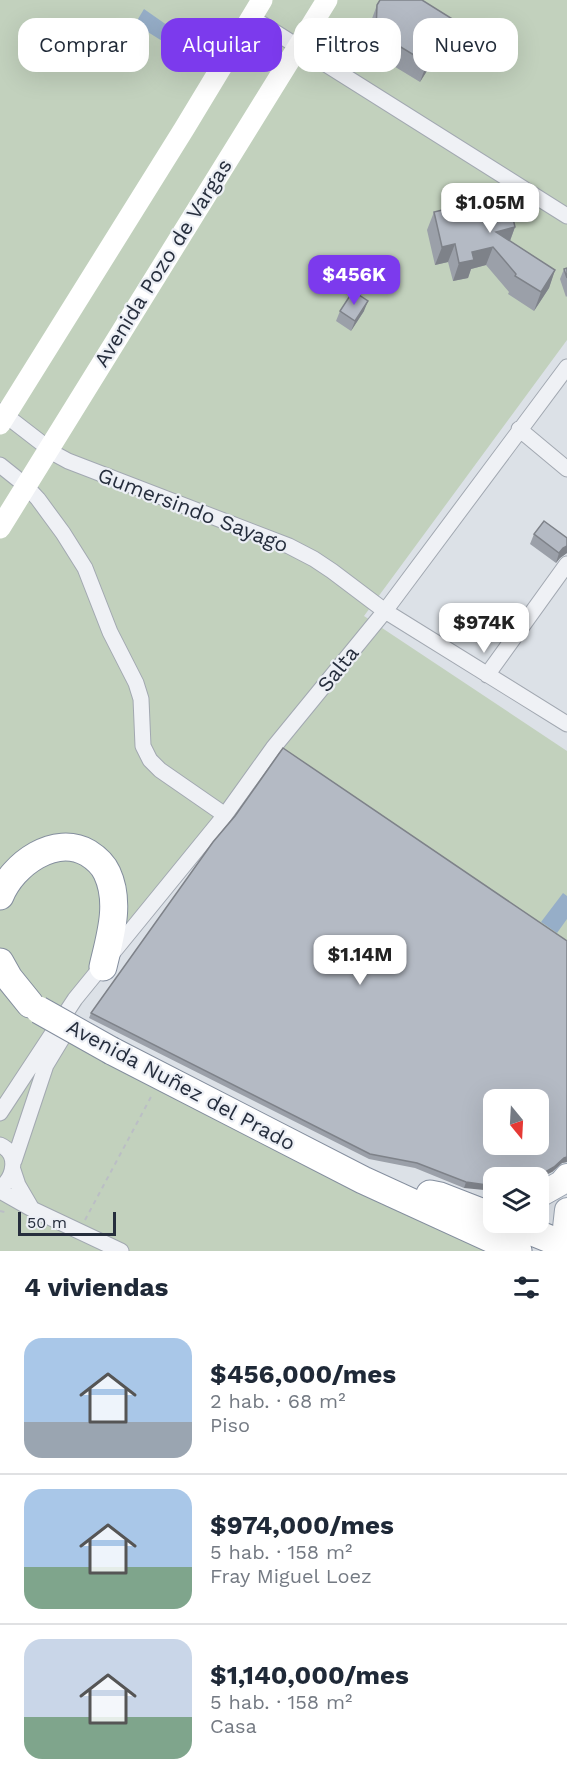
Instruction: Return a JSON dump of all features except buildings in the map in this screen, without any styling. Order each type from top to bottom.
[{"type":"highway","points":[[0,896],[9,880],[20,868],[42,853],[57,848],[71,847],[96,858],[106,870],[114,900],[111,931],[103,967]]},
{"type":"highway","points":[[0,962],[9,978],[34,1007]]},
{"type":"highway","name":"Avenida Nuñez del Prado","points":[[0,986],[112,1051],[363,1180],[518,1251]]},
{"type":"highway","name":"Avenida Nuñez del Prado","points":[[363,1180],[440,1196],[483,1210]]},
{"type":"highway","points":[[536,1233],[567,1245]]},
{"type":"main road","name":"Avenida Pozo de Vargas","points":[[316,18],[327,0]]},
{"type":"main road","points":[[2,417],[256,9]]},
{"type":"main road","name":"Avenida Pozo de Vargas","points":[[0,528],[294,53]]},
{"type":"main road","points":[[549,1190],[561,1183],[567,1176]]},
{"type":"main road","points":[[567,1210],[565,1228],[567,1245]]},
{"type":"street","points":[[256,9],[294,43]]},
{"type":"street","points":[[338,72],[567,216]]},
{"type":"street","name":"Salta","points":[[103,967],[225,815],[273,748],[385,611],[567,367]]},
{"type":"street","name":"Gumersindo Sayago","points":[[2,417],[68,461],[289,546],[314,559],[385,611],[567,724]]},
{"type":"street","points":[[519,429],[567,469]]},
{"type":"street","points":[[0,465],[25,485],[63,533],[92,583],[117,647],[136,683],[141,699],[143,746],[150,760],[160,770],[225,815]]},
{"type":"street","points":[[487,675],[567,564]]},
{"type":"street","points":[[0,1113],[75,999],[103,967]]},
{"type":"street","points":[[103,967],[46,1065],[8,1181],[0,1190],[32,1209],[122,1251]]},
{"type":"street","points":[[0,1145],[8,1150],[18,1185],[32,1209]]},
{"type":"path","points":[[79,1231],[162,1077]]},
{"type":"green space","points":[[0,0],[567,0],[567,340],[364,616],[567,751],[567,947],[273,748],[45,1030],[498,1251],[0,1251]]},
{"type":"water","points":[[144,9],[161,21],[161,40],[149,33],[149,18],[139,18]]},
{"type":"water","points":[[563,893],[567,896],[567,919],[557,933],[541,922]]}]
